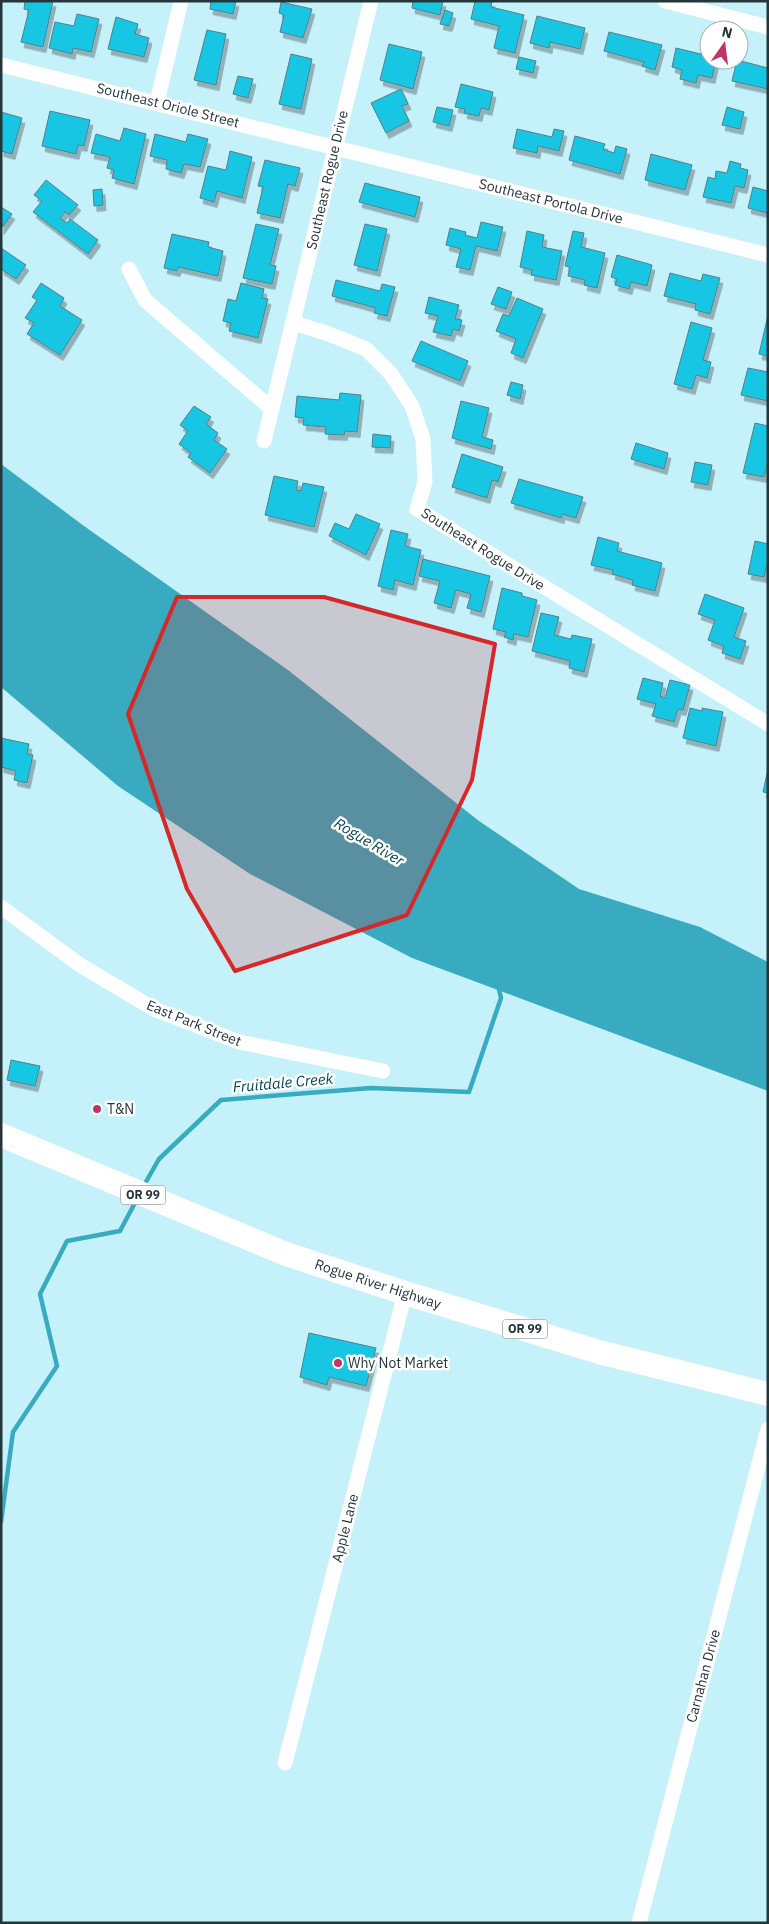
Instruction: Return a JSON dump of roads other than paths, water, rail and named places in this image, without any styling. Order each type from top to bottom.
[{"type":"main road","name":"Rogue River Highway","points":[[1,1135],[269,1247],[405,1293],[599,1352],[768,1394]]},
{"type":"street","points":[[157,102],[181,1]]},
{"type":"street","name":"Southeast Rogue Drive","points":[[371,1],[334,147],[294,323],[329,334],[366,349],[391,374],[412,406],[423,439],[424,482],[417,508],[768,724]]},
{"type":"street","points":[[665,1],[768,27]]},
{"type":"street","name":"Southeast Oriole Street","points":[[1,65],[334,147]]},
{"type":"street","name":"Southeast Portola Drive","points":[[334,147],[768,255]]},
{"type":"street","points":[[129,269],[145,300],[272,409]]},
{"type":"street","points":[[264,441],[294,323]]},
{"type":"street","name":"East Park Street","points":[[1,908],[80,965],[154,1009],[239,1042],[383,1071]]},
{"type":"street","name":"Apple Lane","points":[[285,1762],[405,1293]]},
{"type":"street","name":"Carnahan Drive","points":[[639,1923],[768,1428]]},
{"type":"water","name":"Rogue River","points":[[1,464],[84,526],[288,670],[479,821],[579,889],[700,927],[768,962],[768,1091],[412,958],[250,874],[118,786],[1,687]]},
{"type":"waterway","name":"Fruitdale Creek","points":[[143,1187],[159,1159],[221,1100],[371,1088],[469,1092],[501,998],[498,985]]},
{"type":"waterway","name":"Fruitdale Creek","points":[[1,1522],[13,1432],[57,1366],[40,1294],[67,1241],[120,1231],[137,1199]]},
{"type":"place","name":"T&N","points":[[97,1109]]},
{"type":"place","name":"Why Not Market","points":[[338,1363]]}]
